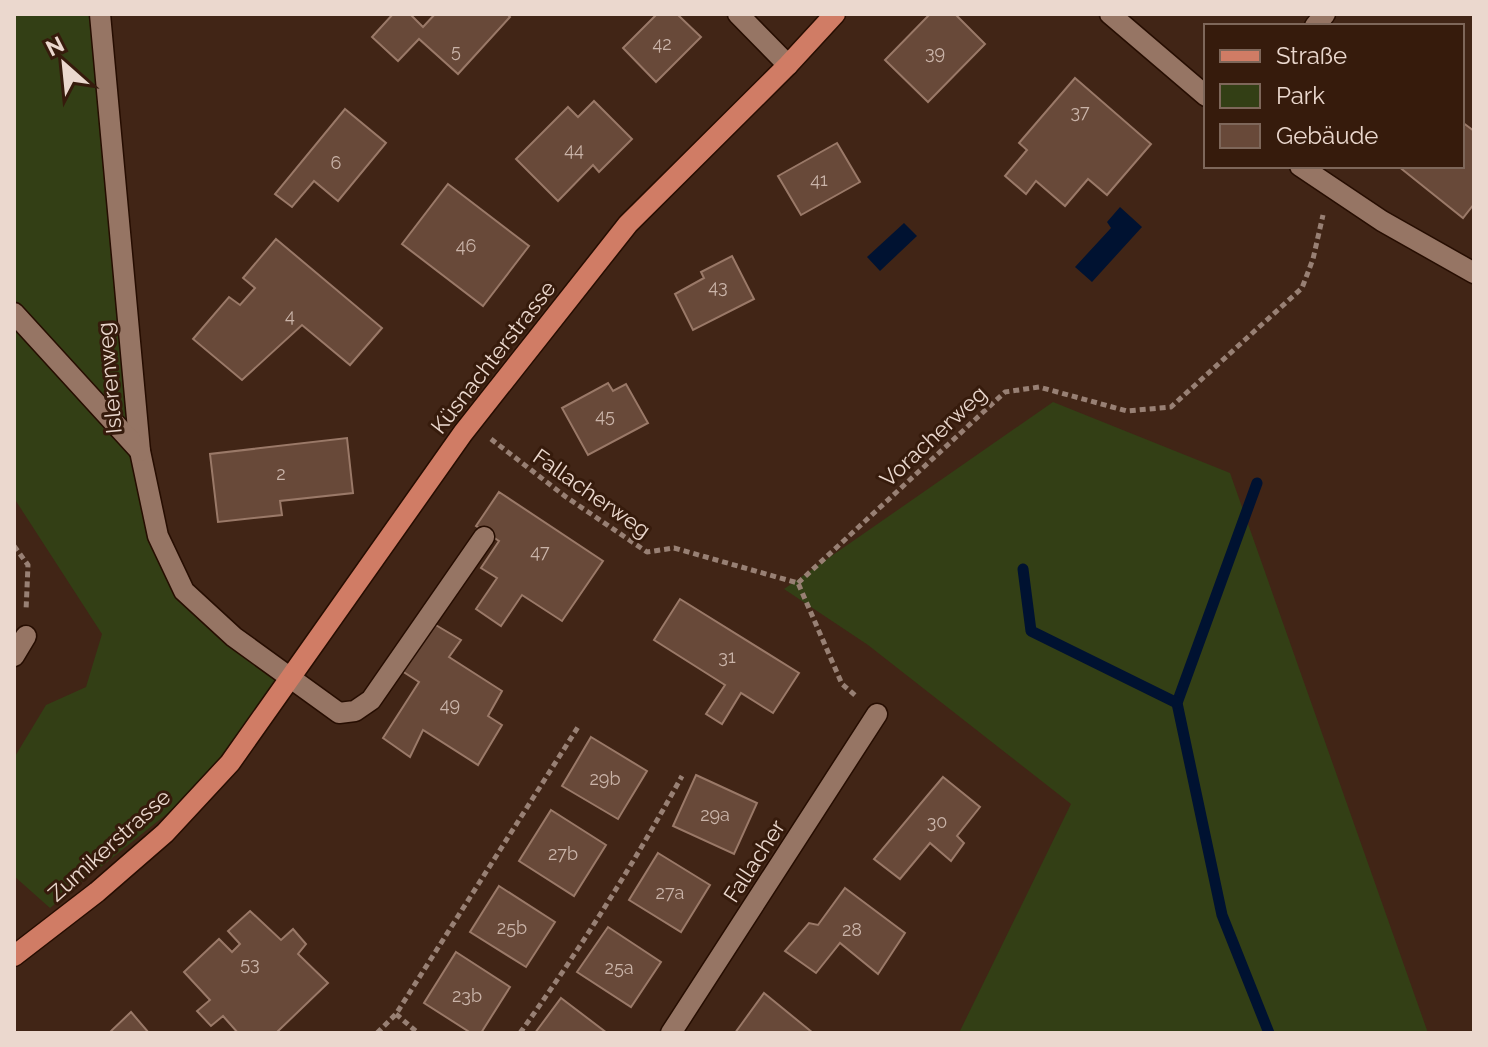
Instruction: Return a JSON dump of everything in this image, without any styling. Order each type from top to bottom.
[{"type":"main road","name":"Küsnachterstrasse","points":[[230,763],[463,433],[628,224],[835,14]]},
{"type":"main road","name":"Zumikerstrasse","points":[[14,956],[97,892],[153,843],[230,763]]},
{"type":"street","name":"Islerenweg","points":[[100,14],[140,451],[158,536],[184,591],[234,637],[339,713],[355,711],[371,700],[484,537]]},
{"type":"street","points":[[738,14],[788,65]]},
{"type":"street","points":[[1110,14],[1204,94]]},
{"type":"street","points":[[1303,168],[1382,221],[1474,273]]},
{"type":"street","points":[[14,313],[140,451]]},
{"type":"street","points":[[14,656],[26,636]]},
{"type":"street","name":"Fallacher","points":[[671,1033],[877,714]]},
{"type":"path","name":"Voracherweg","points":[[798,583],[1005,392],[1039,387],[1127,411],[1171,407],[1302,288],[1313,259],[1329,187]]},
{"type":"path","name":"Fallacherweg","points":[[498,445],[566,497],[647,552],[674,548],[798,583]]},
{"type":"path","points":[[14,546],[28,565],[26,636]]},
{"type":"path","points":[[798,583],[842,684],[877,714]]},
{"type":"path","points":[[377,1033],[396,1014],[578,727]]},
{"type":"path","points":[[520,1033],[639,855],[682,776]]},
{"type":"path","points":[[396,1014],[418,1033]]},
{"type":"green space","points":[[14,14],[100,14],[140,451],[184,591],[292,679],[230,763],[50,908],[14,876],[14,758],[46,705],[86,687],[102,634],[14,498]]},
{"type":"green space","points":[[1053,402],[1230,473],[1428,1033],[959,1033],[1071,804],[868,645],[784,589]]},
{"type":"water","points":[[1120,207],[1142,227],[1092,282],[1075,267],[1111,228],[1107,222]]},
{"type":"water","points":[[904,223],[917,236],[880,271],[867,257]]},
{"type":"building","points":[[393,14],[410,14],[423,27],[435,14],[507,14],[510,17],[458,74],[419,39],[398,61],[372,37]]},
{"type":"building","points":[[657,14],[677,14],[701,37],[656,82],[623,48]]},
{"type":"building","points":[[930,14],[955,14],[985,44],[928,102],[885,60]]},
{"type":"building","points":[[1075,78],[1151,144],[1107,195],[1088,179],[1065,206],[1036,181],[1026,194],[1005,176],[1027,150],[1019,143]]},
{"type":"building","points":[[594,101],[632,139],[599,172],[593,165],[558,201],[516,159],[568,107],[578,117]]},
{"type":"building","points":[[345,109],[386,143],[338,201],[314,181],[292,207],[275,194]]},
{"type":"building","points":[[1464,124],[1474,131],[1474,204],[1463,218],[1400,168],[1464,168]]},
{"type":"building","points":[[837,143],[860,182],[801,215],[778,176]]},
{"type":"building","points":[[448,184],[529,246],[483,306],[402,244]]},
{"type":"building","points":[[276,239],[382,328],[350,365],[302,325],[242,380],[193,339],[229,297],[240,305],[255,288],[243,278]]},
{"type":"building","points":[[732,256],[754,299],[693,330],[675,294],[704,278],[701,272]]},
{"type":"building","points":[[608,383],[613,391],[626,384],[648,423],[588,455],[562,408]]},
{"type":"building","points":[[347,438],[353,493],[280,501],[282,515],[218,522],[210,454]]},
{"type":"building","points":[[499,492],[603,561],[562,621],[522,595],[501,626],[476,609],[497,578],[481,568],[499,541],[476,526]]},
{"type":"building","points":[[680,599],[799,673],[773,713],[741,693],[722,724],[706,714],[725,685],[654,640]]},
{"type":"building","points":[[434,624],[461,640],[449,657],[502,691],[488,716],[502,725],[478,765],[423,730],[410,757],[383,738],[419,682],[402,671]]},
{"type":"building","points":[[591,737],[647,771],[618,819],[562,786]]},
{"type":"building","points":[[696,775],[757,803],[734,854],[673,826]]},
{"type":"building","points":[[943,777],[980,807],[957,836],[964,843],[951,861],[930,843],[900,879],[874,859]]},
{"type":"building","points":[[551,810],[606,845],[574,896],[519,861]]},
{"type":"building","points":[[658,853],[710,885],[681,932],[629,900]]},
{"type":"building","points":[[499,886],[555,922],[526,967],[470,932]]},
{"type":"building","points":[[845,888],[905,933],[878,974],[840,943],[816,973],[785,951],[809,923],[818,925]]},
{"type":"building","points":[[250,911],[281,940],[293,929],[306,944],[298,954],[328,983],[276,1033],[238,1033],[223,1016],[211,1026],[197,1011],[210,1000],[184,972],[219,939],[232,952],[240,944],[228,931]]},
{"type":"building","points":[[608,927],[661,962],[631,1007],[577,972]]},
{"type":"building","points":[[456,952],[510,987],[481,1033],[471,1033],[424,1003]]},
{"type":"building","points":[[764,993],[813,1033],[735,1033]]},
{"type":"building","points":[[561,998],[607,1033],[535,1033]]},
{"type":"building","points":[[131,1012],[149,1033],[109,1033]]},
{"type":"waterway","points":[[1257,483],[1177,703],[1222,915],[1269,1033]]},
{"type":"waterway","points":[[1023,569],[1031,631],[1177,703]]}]
